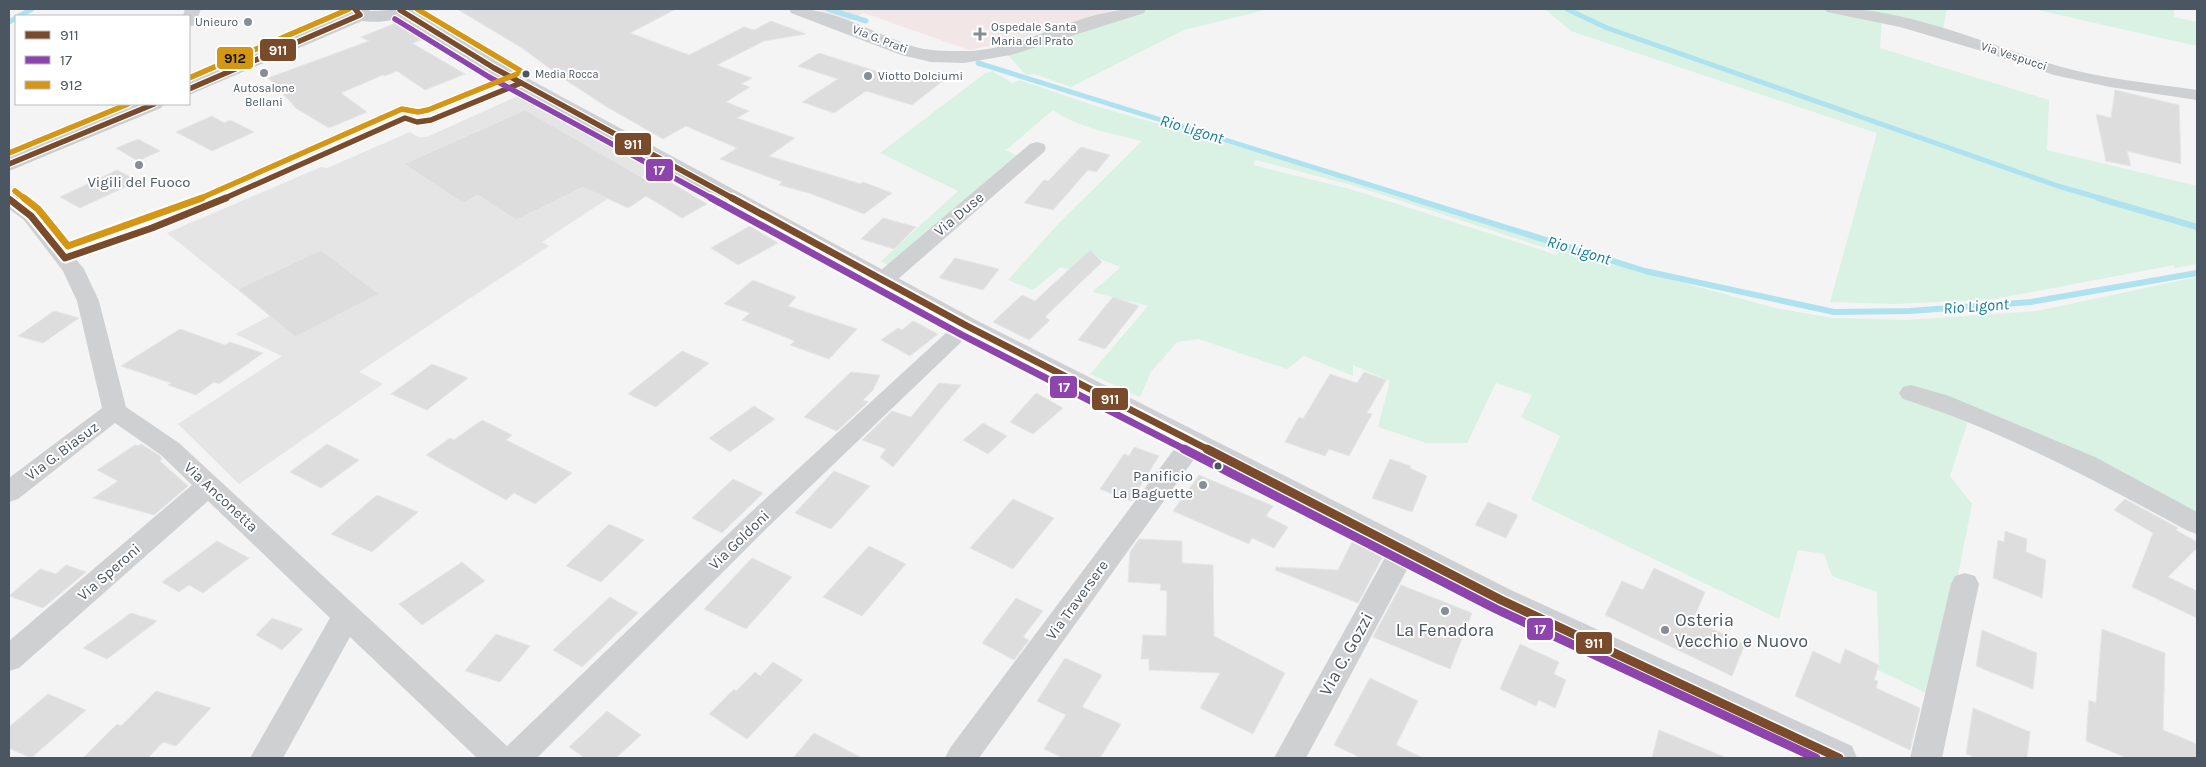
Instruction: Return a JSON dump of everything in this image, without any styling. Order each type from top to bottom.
[{"type":"main road","points":[[190,89],[357,12],[384,15],[401,9],[494,68],[967,326],[1501,600],[1839,758]]},
{"type":"main road","points":[[9,164],[152,105]]},
{"type":"street","name":"Via G. Prati","points":[[798,9],[908,51],[931,56],[964,57],[991,54],[1025,45],[1137,9]]},
{"type":"street","name":"Via Vespucci","points":[[1833,9],[1902,23],[1984,46],[2054,70],[2110,82],[2197,94]]},
{"type":"street","name":"Via Duse","points":[[882,281],[1037,148]]},
{"type":"street","points":[[10,202],[31,216],[73,269],[88,301],[115,411]]},
{"type":"street","name":"Via Goldoni","points":[[516,758],[758,521],[967,326]]},
{"type":"street","points":[[1911,393],[1940,402],[2086,464],[2197,524]]},
{"type":"street","name":"Via Anconetta","points":[[115,411],[170,449],[498,758]]},
{"type":"street","name":"Via G. Biasuz","points":[[9,492],[115,411]]},
{"type":"street","name":"Via Traversere","points":[[961,758],[1193,442]]},
{"type":"street","name":"Via Speroni","points":[[9,659],[209,485]]},
{"type":"street","name":"Via C. Gozzi","points":[[1290,758],[1403,551]]},
{"type":"street","points":[[1926,758],[1965,584]]},
{"type":"street","points":[[266,758],[347,615]]},
{"type":"shaded area","name":"Ospedale Santa Maria del Prato","points":[[816,9],[1116,9],[1014,41],[969,50],[864,13],[849,21]]},
{"type":"shaded area","points":[[533,89],[665,161],[542,242],[549,246],[359,372],[383,384],[239,484],[178,424],[282,356],[235,334],[270,316],[167,233],[321,167],[327,168],[410,132],[418,137],[427,137]]},
{"type":"green space","points":[[1147,9],[1269,9],[1184,30],[1071,87],[1034,74],[1026,75],[1006,53]]},
{"type":"green space","points":[[1545,9],[1947,9],[1942,34],[1882,19],[1880,48],[2049,100],[2047,150],[2197,186],[2197,264],[2175,268],[2174,265],[1995,299],[1895,304],[1830,302],[1877,133],[1571,31]]},
{"type":"green space","points":[[2033,9],[2174,9],[2174,17],[2197,22],[2197,46]]},
{"type":"green space","points":[[992,71],[1012,83],[1020,80],[1092,105],[1324,171],[1622,266],[1775,308],[1832,318],[1907,320],[2037,311],[2197,277],[2197,524],[1970,415],[1950,476],[1972,504],[1934,697],[1878,670],[1877,592],[1832,576],[1824,554],[1798,550],[1779,619],[1531,500],[1560,436],[1521,417],[1532,395],[1496,383],[1467,443],[1426,443],[1378,427],[1390,381],[1353,365],[1353,376],[1304,356],[1287,369],[1199,339],[1177,342],[1151,372],[1140,397],[1090,374],[1148,306],[1092,292],[1121,267],[1097,258],[1076,271],[1061,267],[1033,290],[1008,280],[1059,223],[1142,141],[1085,126],[1053,110],[1006,150],[1020,157],[888,265],[881,261],[958,191],[880,153],[984,74]],"holes":[[[1256,160],[1355,186],[1558,252],[1557,255],[1350,189],[1253,165]]]},
{"type":"building","points":[[457,9],[676,9],[630,33],[689,55],[744,27],[754,30],[771,21],[806,34],[764,41],[717,65],[752,78],[741,84],[750,87],[726,102],[749,111],[737,118],[795,138],[769,156],[861,184],[863,182],[892,193],[864,214],[809,193],[779,185],[782,182],[720,159],[737,148],[686,126],[663,139],[607,107],[564,79],[522,48]]},
{"type":"building","points":[[396,23],[424,39],[412,43],[465,74],[425,90],[397,71],[385,76],[383,75],[341,93],[367,112],[329,128],[297,109],[268,78],[369,41],[361,37]]},
{"type":"building","points":[[819,53],[910,82],[921,74],[944,80],[912,105],[866,91],[834,113],[802,102],[838,79],[798,66]]},
{"type":"building","points":[[2115,90],[2179,105],[2181,164],[2127,151],[2131,166],[2106,161],[2096,114],[2111,118]]},
{"type":"building","points":[[525,110],[650,182],[660,176],[707,204],[682,218],[646,196],[628,208],[583,187],[516,220],[478,195],[463,203],[404,164]]},
{"type":"building","points":[[212,116],[224,123],[230,120],[254,132],[212,151],[176,132]]},
{"type":"building","points":[[138,139],[160,151],[138,161],[116,148]]},
{"type":"building","points":[[1081,147],[1110,155],[1096,172],[1088,170],[1053,210],[1024,203],[1044,180],[1048,181]]},
{"type":"building","points":[[117,170],[138,181],[80,208],[60,197]]},
{"type":"building","points":[[883,218],[916,227],[894,249],[861,239]]},
{"type":"building","points":[[750,226],[778,243],[738,265],[711,248]]},
{"type":"building","points":[[321,250],[379,294],[295,337],[238,289]]},
{"type":"building","points":[[1090,250],[1102,262],[1045,317],[1050,320],[1029,340],[993,322],[1022,295],[1035,301]]},
{"type":"building","points":[[955,258],[999,269],[983,290],[939,278]]},
{"type":"building","points":[[753,280],[796,297],[788,306],[857,329],[829,359],[790,345],[795,341],[742,320],[750,313],[724,304]]},
{"type":"building","points":[[1113,297],[1139,306],[1105,349],[1078,340]]},
{"type":"building","points":[[54,311],[79,318],[43,343],[18,336]]},
{"type":"building","points":[[913,321],[938,334],[910,356],[881,340],[898,328],[902,330]]},
{"type":"building","points":[[180,329],[225,345],[230,342],[263,353],[219,384],[214,382],[196,395],[168,385],[171,383],[121,366]]},
{"type":"building","points":[[682,351],[709,363],[656,407],[628,394]]},
{"type":"building","points":[[432,364],[468,378],[427,410],[391,394]]},
{"type":"building","points":[[851,372],[880,375],[873,390],[863,400],[868,402],[837,431],[804,417]]},
{"type":"building","points":[[1364,372],[1386,380],[1367,413],[1372,414],[1349,456],[1329,449],[1325,456],[1285,442],[1299,417],[1303,419],[1330,374],[1357,383]]},
{"type":"building","points":[[939,383],[961,385],[893,467],[880,457],[886,449],[862,440],[892,411],[911,417]]},
{"type":"building","points":[[1036,393],[1063,408],[1033,434],[1010,422]]},
{"type":"building","points":[[754,406],[775,419],[730,452],[709,438]]},
{"type":"building","points":[[482,420],[512,435],[506,440],[572,473],[535,504],[514,493],[506,500],[426,455],[450,438],[454,440]]},
{"type":"building","points":[[983,423],[1007,436],[988,454],[963,440]]},
{"type":"building","points":[[141,444],[160,456],[162,459],[160,461],[188,486],[154,515],[93,498],[118,481],[97,470],[135,445]]},
{"type":"building","points":[[327,444],[359,460],[321,488],[290,472]]},
{"type":"building","points":[[1134,447],[1159,456],[1131,501],[1100,489],[1124,454],[1129,456]]},
{"type":"building","points":[[1390,459],[1411,466],[1410,468],[1427,476],[1412,512],[1372,498]]},
{"type":"building","points":[[834,471],[870,486],[831,529],[795,513]]},
{"type":"building","points":[[1199,475],[1273,506],[1266,516],[1288,527],[1274,548],[1252,538],[1249,544],[1173,511]]},
{"type":"building","points":[[733,479],[763,493],[722,533],[692,518]]},
{"type":"building","points":[[377,495],[418,512],[372,552],[331,534]]},
{"type":"building","points":[[1013,499],[1054,518],[1013,569],[970,548]]},
{"type":"building","points":[[2125,499],[2178,528],[2176,530],[2197,542],[2197,548],[2168,577],[2197,591],[2197,618],[2132,587],[2153,533],[2114,510]]},
{"type":"building","points":[[1488,502],[1518,515],[1506,538],[1475,525]]},
{"type":"building","points":[[609,524],[644,540],[601,582],[566,566]]},
{"type":"building","points":[[2005,531],[2027,539],[2026,552],[2046,560],[2042,598],[1993,578],[1998,540],[2004,542]]},
{"type":"building","points":[[1139,539],[1182,541],[1182,563],[1213,565],[1214,636],[1285,673],[1253,734],[1200,708],[1220,673],[1149,670],[1149,659],[1141,659],[1143,635],[1166,636],[1167,591],[1160,590],[1161,584],[1128,582],[1130,552]]},
{"type":"building","points":[[217,541],[249,558],[203,593],[189,585],[179,592],[162,582]]},
{"type":"building","points":[[1352,542],[1383,556],[1358,603],[1275,570],[1276,567],[1338,570]]},
{"type":"building","points":[[869,546],[906,564],[862,616],[823,597]]},
{"type":"building","points":[[752,558],[792,577],[746,629],[704,609]]},
{"type":"building","points":[[462,562],[485,581],[422,625],[399,604]]},
{"type":"building","points":[[66,565],[86,572],[43,608],[9,596],[40,569],[56,574]]},
{"type":"building","points":[[1654,568],[1705,592],[1693,620],[1745,644],[1732,676],[1605,615],[1622,581],[1643,590]]},
{"type":"building","points":[[1401,585],[1472,613],[1450,669],[1373,637]]},
{"type":"building","points":[[610,597],[638,613],[582,667],[553,650]]},
{"type":"building","points":[[1016,598],[1043,611],[1023,637],[1029,640],[1014,660],[982,643]]},
{"type":"building","points":[[131,613],[157,621],[107,659],[83,648]]},
{"type":"building","points":[[272,618],[303,629],[282,650],[256,635]]},
{"type":"building","points":[[2102,629],[2165,653],[2163,730],[2197,744],[2197,758],[2127,758],[2086,741],[2089,700],[2096,703]]},
{"type":"building","points":[[1982,630],[2037,653],[2033,689],[1976,666]]},
{"type":"building","points":[[496,634],[530,646],[500,682],[465,671]]},
{"type":"building","points":[[1520,644],[1559,662],[1554,674],[1566,680],[1555,708],[1539,700],[1536,706],[1500,689]]},
{"type":"building","points":[[1845,649],[1879,665],[1874,680],[1878,681],[1876,688],[1920,708],[1910,750],[1795,696],[1813,651],[1840,664]]},
{"type":"building","points":[[1065,658],[1102,675],[1082,707],[1121,724],[1100,758],[1063,758],[1044,749],[1066,715],[1037,701]]},
{"type":"building","points":[[773,662],[803,680],[747,739],[709,714],[734,689],[736,691],[755,672],[760,676]]},
{"type":"building","points":[[1370,678],[1418,701],[1396,745],[1423,758],[1361,758],[1334,745]]},
{"type":"building","points":[[156,691],[211,708],[176,746],[163,742],[148,758],[83,758],[117,724],[121,726]]},
{"type":"building","points":[[48,694],[86,710],[31,758],[9,748],[9,727]]},
{"type":"building","points":[[1973,708],[2030,732],[2027,758],[1976,758],[1966,754]]},
{"type":"building","points":[[607,711],[641,735],[616,758],[585,758],[569,747]]},
{"type":"building","points":[[1659,730],[1727,758],[1652,758]]},
{"type":"building","points":[[814,733],[862,758],[793,758]]},
{"type":"waterway","points":[[21,15],[32,9]]},
{"type":"waterway","name":"Rio Ligont","points":[[828,9],[866,21]]},
{"type":"waterway","points":[[1567,9],[1607,28],[2058,186],[2103,199]]},
{"type":"waterway","points":[[9,22],[15,19]]},
{"type":"waterway","name":"Rio Ligont","points":[[978,63],[1415,199]]},
{"type":"waterway","name":"Rio Ligont","points":[[1411,198],[1645,271],[1834,312],[1910,311],[2031,302],[2197,273]]},
{"type":"waterway","points":[[2098,198],[2197,227]]},
{"type":"transit line","name":"912","points":[[190,78],[349,9]]},
{"type":"transit line","name":"911","points":[[190,89],[360,15],[355,9]]},
{"type":"transit line","name":"911","points":[[402,9],[400,10],[494,68],[967,326],[1501,600],[1839,758]]},
{"type":"transit line","name":"912","points":[[417,9],[526,74]]},
{"type":"transit line","name":"17","points":[[395,19],[489,77],[962,335],[1496,609],[1816,758]]},
{"type":"transit line","name":"912","points":[[15,191],[38,209],[68,246],[190,203],[402,109],[418,112],[428,110],[517,74]]},
{"type":"transit line","name":"911","points":[[9,199],[31,216],[65,258],[152,228],[194,211],[405,118],[417,122],[431,120],[521,83]]},
{"type":"transit line","name":"912","points":[[9,153],[126,105]]},
{"type":"transit line","name":"911","points":[[9,164],[152,105]]},
{"type":"place","name":"Unieuro","points":[[248,22]]},
{"type":"place","name":"Ospedale Santa Maria del Prato","points":[[980,34]]},
{"type":"place","name":"Autosalone Bellani","points":[[264,73]]},
{"type":"place","name":"Media Rocca","points":[[526,74]]},
{"type":"place","name":"Viotto Dolciumi","points":[[868,76]]},
{"type":"place","name":"Vigili del Fuoco","points":[[139,165]]},
{"type":"place","name":"Panificio La Baguette","points":[[1203,485]]},
{"type":"place","name":"La Fenadora","points":[[1445,611]]},
{"type":"place","name":"Osteria Vecchio e Nuovo","points":[[1665,630]]}]
